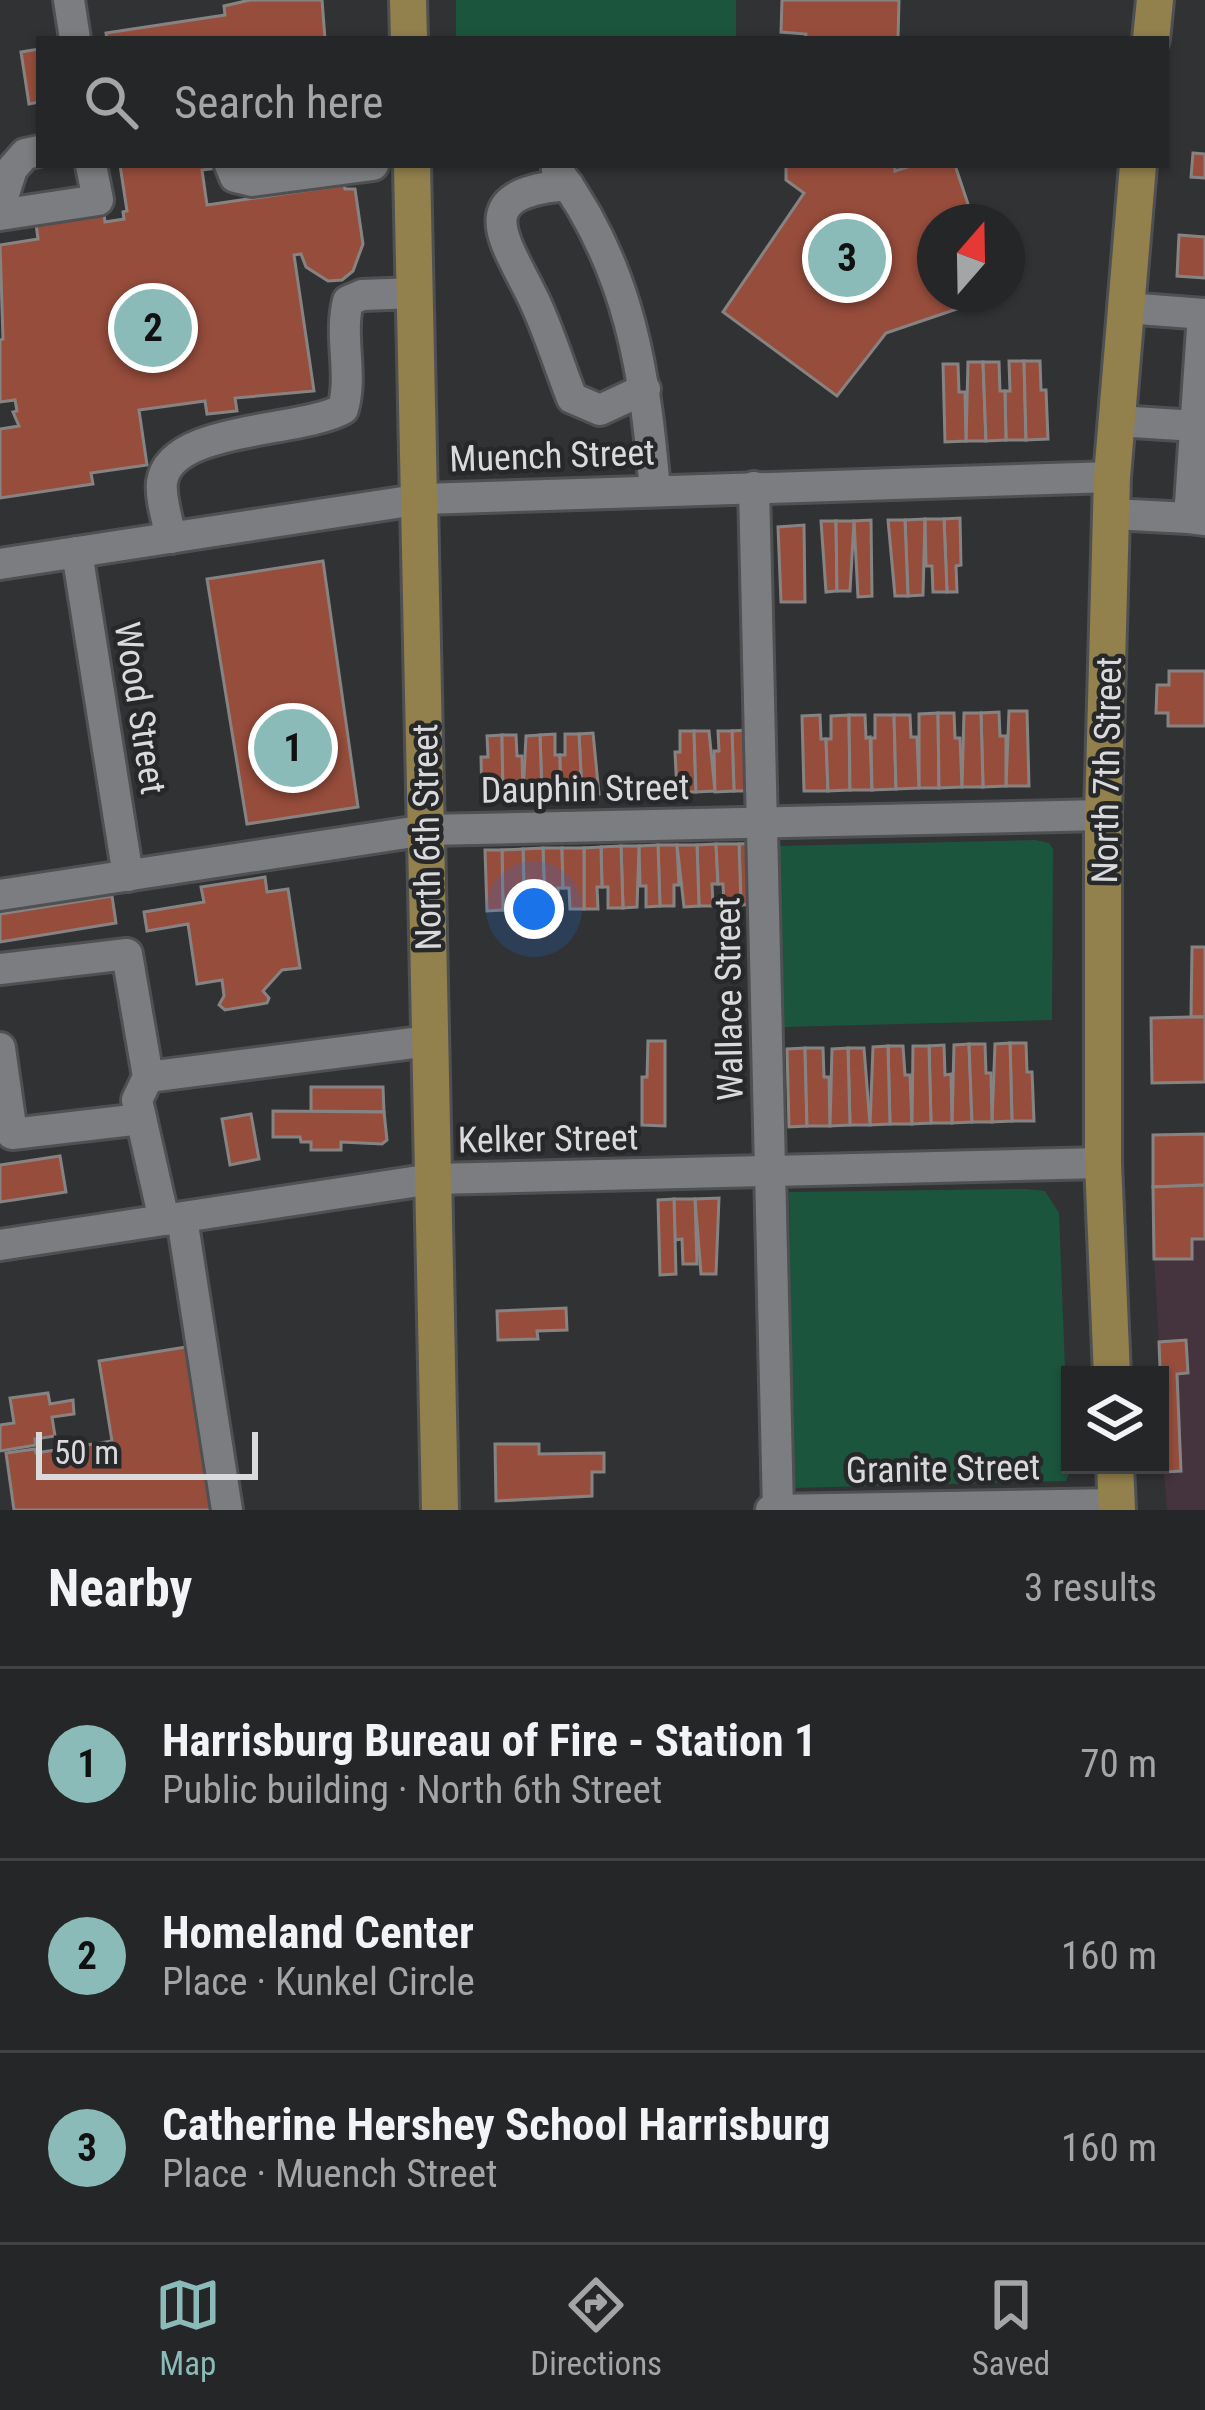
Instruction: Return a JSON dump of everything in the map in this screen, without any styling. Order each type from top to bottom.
[{"type":"main road","points":[[408,0],[409,36]]},
{"type":"main road","points":[[1151,36],[1155,0]]},
{"type":"main road","name":"North 6th Street","points":[[412,168],[440,1510]]},
{"type":"main road","name":"North 7th Street","points":[[1112,1366],[1103,1163],[1103,815],[1112,477],[1138,168]]},
{"type":"main road","points":[[1115,1474],[1117,1507]]},
{"type":"street","points":[[68,0],[74,36]]},
{"type":"street","points":[[36,152],[25,154],[12,169],[0,211],[98,200],[92,168]]},
{"type":"street","points":[[231,168],[235,178],[252,181],[350,168]]},
{"type":"street","points":[[645,388],[600,410],[572,398],[535,301],[502,238],[499,223],[518,199],[561,175],[616,272],[645,388],[656,491]]},
{"type":"street","points":[[171,538],[162,482],[179,452],[201,442],[324,420],[343,409],[348,302],[362,295],[416,293]]},
{"type":"street","points":[[1112,514],[1200,432],[1204,314],[1126,308]]},
{"type":"street","points":[[1117,421],[1200,432]]},
{"type":"street","name":"Muench Street","points":[[0,564],[422,499],[1112,477]]},
{"type":"street","name":"Wallace Street","points":[[754,487],[775,1510]]},
{"type":"street","name":"Wood Street","points":[[77,552],[128,876]]},
{"type":"street","name":"Dauphin Street","points":[[0,895],[426,830],[1103,815]]},
{"type":"street","points":[[0,969],[127,954],[148,1077],[137,1100],[173,1219],[227,1510]]},
{"type":"street","points":[[148,1077],[429,1041]]},
{"type":"street","points":[[0,1048],[12,1134],[141,1119]]},
{"type":"street","name":"Kelker Street","points":[[0,1245],[432,1179],[1103,1163]]},
{"type":"street","name":"Granite Street","points":[[775,1510],[1117,1507]]},
{"type":"shaded area","points":[[1192,1239],[1205,1239],[1205,1510],[1167,1510],[1164,1474],[1181,1470],[1177,1374],[1185,1340],[1159,1342],[1154,1259],[1191,1258]]},
{"type":"green space","points":[[456,0],[736,0],[736,36],[456,36]]},
{"type":"green space","points":[[1035,840],[1053,849],[1052,1020],[783,1027],[779,846]]},
{"type":"green space","points":[[1045,1191],[1059,1213],[1065,1366],[1061,1366],[1061,1474],[1069,1474],[1066,1481],[793,1488],[789,1192]]},
{"type":"building","points":[[250,0],[322,0],[325,36],[106,36],[225,15],[224,6]]},
{"type":"building","points":[[782,0],[899,0],[898,36],[781,32]]},
{"type":"building","points":[[36,50],[36,103],[29,104],[21,52]]},
{"type":"building","points":[[1193,153],[1205,154],[1205,178],[1191,177]]},
{"type":"building","points":[[120,168],[218,168],[202,170],[207,205],[344,185],[355,189],[363,244],[353,271],[342,280],[328,281],[306,267],[301,254],[294,255],[314,391],[235,398],[237,411],[207,414],[205,401],[139,410],[147,465],[91,473],[93,484],[0,498],[0,429],[19,426],[13,412],[17,411],[15,400],[0,402],[0,245],[38,239],[36,224],[104,214],[105,222],[124,219]]},
{"type":"building","points":[[786,168],[956,168],[968,204],[917,204],[917,312],[948,312],[886,333],[837,396],[723,312],[804,193],[786,180]]},
{"type":"building","points":[[1179,235],[1205,237],[1205,278],[1177,276]]},
{"type":"building","points":[[1009,361],[1024,361],[1026,440],[1006,440]]},
{"type":"building","points":[[1024,361],[1040,361],[1048,439],[1026,440]]},
{"type":"building","points":[[968,362],[983,362],[986,441],[966,441]]},
{"type":"building","points":[[983,362],[999,362],[1006,440],[986,441]]},
{"type":"building","points":[[943,364],[958,364],[959,392],[965,392],[966,441],[945,442]]},
{"type":"building","points":[[960,518],[957,592],[947,592],[944,519]]},
{"type":"building","points":[[925,519],[923,595],[908,596],[905,520]]},
{"type":"building","points":[[925,519],[944,519],[947,592],[933,592],[932,566],[926,566]]},
{"type":"building","points":[[871,520],[872,596],[858,597],[854,521]]},
{"type":"building","points":[[888,520],[905,520],[908,596],[895,596]]},
{"type":"building","points":[[821,521],[836,521],[837,591],[826,592]]},
{"type":"building","points":[[836,521],[854,521],[850,591],[837,591]]},
{"type":"building","points":[[804,525],[805,602],[781,602],[778,527]]},
{"type":"building","points":[[323,561],[358,807],[247,824],[207,579]]},
{"type":"building","points":[[1169,671],[1205,671],[1205,726],[1168,726],[1168,713],[1156,713],[1157,685],[1169,685]]},
{"type":"building","points":[[1009,711],[1027,711],[1029,786],[1006,786]]},
{"type":"building","points":[[999,712],[1000,736],[1006,736],[1006,786],[983,787],[981,713]]},
{"type":"building","points":[[938,713],[939,788],[919,788],[919,714]]},
{"type":"building","points":[[938,713],[954,713],[962,787],[939,788]]},
{"type":"building","points":[[964,713],[981,713],[983,787],[962,787]]},
{"type":"building","points":[[820,715],[828,791],[804,791],[802,716]]},
{"type":"building","points":[[849,715],[850,790],[828,791],[826,739],[831,739],[831,716]]},
{"type":"building","points":[[849,715],[865,715],[872,790],[850,790]]},
{"type":"building","points":[[875,715],[894,715],[896,789],[872,790]]},
{"type":"building","points":[[894,715],[910,715],[911,737],[917,737],[919,788],[896,789]]},
{"type":"building","points":[[747,730],[754,791],[734,791],[732,731]]},
{"type":"building","points":[[680,731],[694,731],[696,792],[677,792],[675,752],[680,752]]},
{"type":"building","points":[[694,731],[709,731],[715,791],[696,792]]},
{"type":"building","points":[[718,731],[732,731],[734,791],[715,792]]},
{"type":"building","points":[[593,733],[599,794],[582,795],[579,734]]},
{"type":"building","points":[[555,734],[561,795],[542,795],[540,735]]},
{"type":"building","points":[[565,734],[579,734],[582,795],[561,795],[560,755],[565,755]]},
{"type":"building","points":[[502,735],[503,797],[482,797],[481,757],[488,757],[487,736]]},
{"type":"building","points":[[502,735],[516,735],[523,796],[503,797]]},
{"type":"building","points":[[540,735],[542,795],[523,796],[526,736]]},
{"type":"building","points":[[756,843],[757,904],[741,905],[739,844]]},
{"type":"building","points":[[716,844],[718,884],[712,884],[713,906],[699,906],[697,845]]},
{"type":"building","points":[[716,844],[739,844],[741,905],[724,905]]},
{"type":"building","points":[[658,845],[677,845],[679,885],[674,885],[674,906],[660,906]]},
{"type":"building","points":[[658,845],[660,906],[646,907],[639,846]]},
{"type":"building","points":[[677,845],[697,845],[699,906],[684,907]]},
{"type":"building","points":[[621,846],[639,846],[637,907],[623,908]]},
{"type":"building","points":[[621,846],[623,908],[608,908],[601,847]]},
{"type":"building","points":[[601,847],[598,909],[584,909],[584,848]]},
{"type":"building","points":[[543,848],[562,848],[563,888],[558,888],[558,909],[545,910]]},
{"type":"building","points":[[543,848],[545,910],[531,911],[530,889],[524,889],[523,849]]},
{"type":"building","points":[[562,848],[584,848],[584,909],[570,909],[569,888],[563,888]]},
{"type":"building","points":[[523,849],[524,889],[519,889],[519,910],[503,910],[502,850]]},
{"type":"building","points":[[485,850],[502,850],[503,910],[487,911]]},
{"type":"building","points":[[265,877],[267,892],[288,889],[300,968],[282,970],[263,991],[267,1003],[225,1010],[219,1005],[224,996],[222,980],[197,984],[188,924],[147,931],[144,912],[204,902],[201,887]]},
{"type":"building","points":[[112,896],[116,923],[0,942],[0,914]]},
{"type":"building","points":[[1192,947],[1205,947],[1205,1017],[1191,1017]]},
{"type":"building","points":[[1205,1017],[1205,1082],[1152,1083],[1151,1018]]},
{"type":"building","points":[[648,1041],[665,1041],[665,1126],[642,1125]]},
{"type":"building","points":[[1010,1043],[1026,1043],[1034,1121],[1012,1121]]},
{"type":"building","points":[[1010,1043],[1012,1121],[992,1122],[995,1044]]},
{"type":"building","points":[[969,1044],[972,1122],[952,1123],[954,1045]]},
{"type":"building","points":[[969,1044],[985,1044],[992,1122],[972,1122]]},
{"type":"building","points":[[944,1045],[945,1075],[951,1074],[952,1123],[931,1123],[929,1046]]},
{"type":"building","points":[[888,1046],[903,1046],[905,1075],[910,1075],[912,1124],[890,1124]]},
{"type":"building","points":[[888,1046],[890,1124],[870,1125],[873,1047]]},
{"type":"building","points":[[913,1046],[929,1046],[931,1123],[912,1124]]},
{"type":"building","points":[[805,1048],[807,1126],[789,1127],[787,1049]]},
{"type":"building","points":[[805,1048],[823,1048],[830,1126],[807,1126]]},
{"type":"building","points":[[848,1048],[864,1048],[870,1125],[850,1125]]},
{"type":"building","points":[[848,1048],[850,1125],[830,1126],[832,1049]]},
{"type":"building","points":[[311,1087],[383,1087],[384,1112],[311,1111]]},
{"type":"building","points":[[273,1111],[384,1112],[387,1140],[382,1144],[341,1142],[341,1150],[311,1150],[311,1142],[301,1142],[300,1137],[273,1137]]},
{"type":"building","points":[[251,1114],[259,1159],[230,1165],[222,1119]]},
{"type":"building","points":[[1205,1134],[1205,1185],[1153,1187],[1153,1135]]},
{"type":"building","points":[[60,1156],[66,1192],[0,1202],[0,1165]]},
{"type":"building","points":[[1205,1185],[1205,1239],[1192,1239],[1192,1259],[1154,1259],[1153,1187]]},
{"type":"building","points":[[719,1198],[716,1274],[701,1274],[695,1199]]},
{"type":"building","points":[[674,1199],[695,1199],[697,1264],[683,1264],[682,1239],[675,1240]]},
{"type":"building","points":[[674,1199],[676,1274],[660,1275],[658,1200]]},
{"type":"building","points":[[566,1308],[567,1330],[537,1331],[538,1339],[498,1340],[497,1311]]},
{"type":"building","points":[[1186,1340],[1188,1373],[1177,1374],[1181,1471],[1169,1472],[1169,1366],[1160,1366],[1159,1342]]},
{"type":"building","points":[[186,1347],[212,1510],[14,1510],[6,1453],[112,1441],[99,1361]]},
{"type":"building","points":[[48,1393],[50,1404],[73,1400],[74,1414],[52,1417],[55,1436],[35,1439],[36,1445],[0,1451],[0,1425],[14,1423],[10,1398]]},
{"type":"building","points":[[495,1444],[539,1444],[539,1454],[604,1453],[604,1472],[592,1472],[592,1496],[496,1501]]},
{"type":"place","name":"Catherine Hershey School Harrisburg","points":[[847,258]]},
{"type":"place","name":"Homeland Center","points":[[153,328]]},
{"type":"place","name":"Harrisburg Bureau of Fire - Station 1","points":[[293,748]]}]
